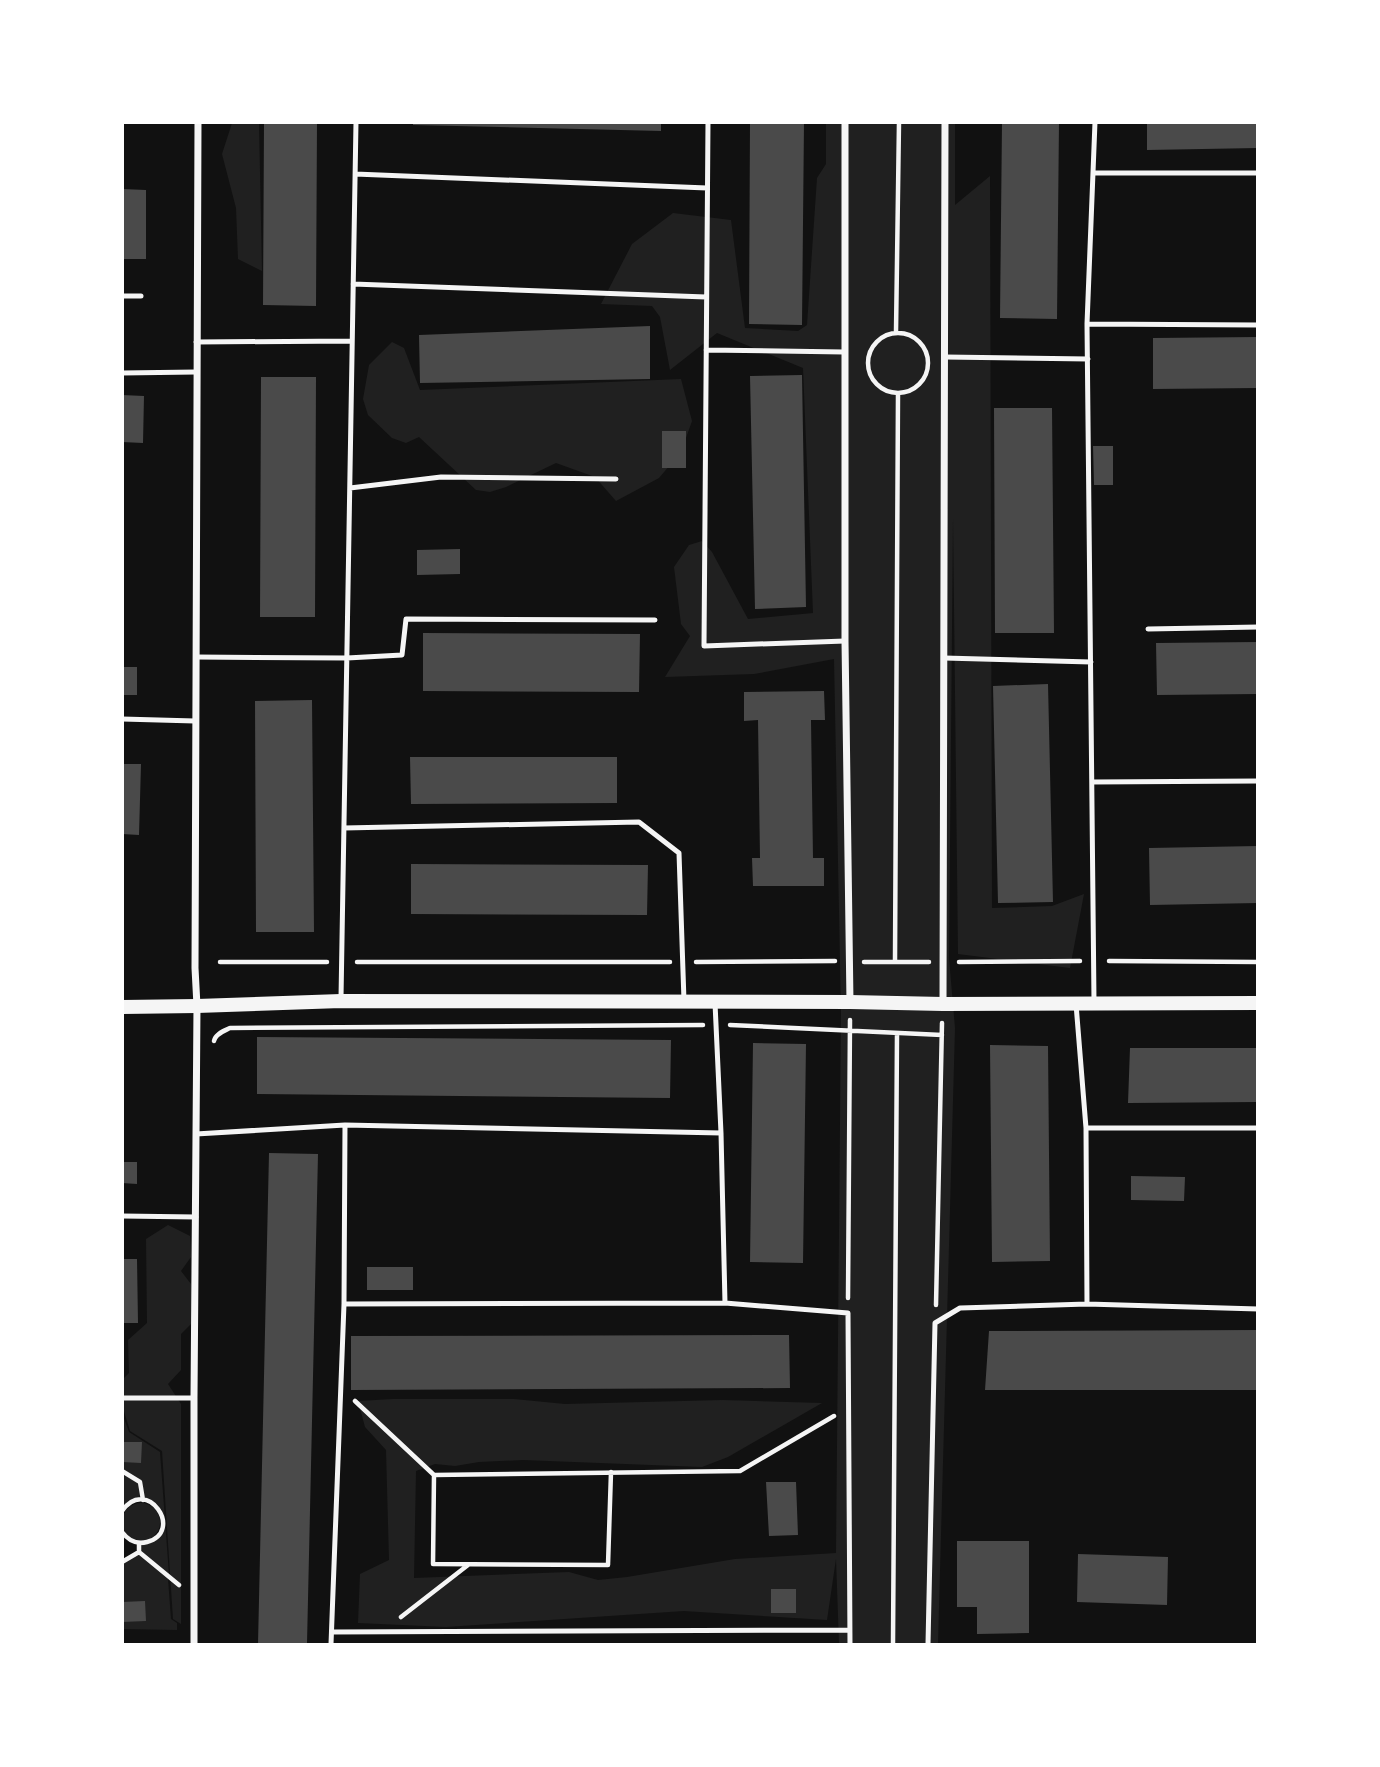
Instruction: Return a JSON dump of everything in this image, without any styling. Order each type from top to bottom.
[{"type":"main road","points":[[122,1007],[341,1001],[1258,1003]]},
{"type":"street","points":[[194,1644],[198,122]]},
{"type":"street","points":[[845,122],[845,642],[850,1002]]},
{"type":"street","points":[[943,1004],[945,122]]},
{"type":"lane","points":[[341,1001],[356,122]]},
{"type":"lane","points":[[708,122],[704,646],[845,642]]},
{"type":"lane","points":[[1094,1004],[1087,324],[1095,122]]},
{"type":"lane","points":[[1093,173],[1258,173]]},
{"type":"lane","points":[[355,174],[706,188]]},
{"type":"lane","points":[[353,284],[706,297]]},
{"type":"lane","points":[[122,296],[141,296]]},
{"type":"lane","points":[[1087,324],[1258,325]]},
{"type":"lane","points":[[197,342],[352,341]]},
{"type":"lane","points":[[706,350],[844,352]]},
{"type":"lane","points":[[946,357],[1088,359]]},
{"type":"lane","points":[[122,373],[196,372]]},
{"type":"lane","points":[[350,488],[441,477],[616,479]]},
{"type":"lane","points":[[196,657],[346,658],[402,655],[406,619],[655,621]]},
{"type":"lane","points":[[1148,628],[1258,627]]},
{"type":"lane","points":[[944,658],[1091,662]]},
{"type":"lane","points":[[122,719],[195,721]]},
{"type":"lane","points":[[1092,782],[1258,781]]},
{"type":"lane","points":[[344,828],[639,822],[680,853],[684,1002]]},
{"type":"lane","points":[[715,1002],[725,1303]]},
{"type":"lane","points":[[1076,1004],[1086,1128],[1087,1304]]},
{"type":"lane","points":[[196,1134],[345,1125],[721,1133]]},
{"type":"lane","points":[[331,1644],[344,1304],[345,1125]]},
{"type":"lane","points":[[1086,1128],[1258,1128]]},
{"type":"lane","points":[[122,1216],[195,1217]]},
{"type":"lane","points":[[344,1304],[725,1303],[848,1312],[850,1644]]},
{"type":"lane","points":[[928,1644],[935,1323],[960,1308],[1087,1304],[1258,1309]]},
{"type":"lane","points":[[122,1398],[194,1398]]},
{"type":"lane","points":[[332,1633],[850,1630]]},
{"type":"path","points":[[896,332],[899,122]]},
{"type":"path","points":[[896,332],[914,337],[922,344],[928,358],[925,378],[909,391],[898,393],[877,384],[869,371],[868,360],[877,341],[896,332]]},
{"type":"path","points":[[220,962],[895,962],[898,393]]},
{"type":"path","points":[[848,1312],[850,1002]]},
{"type":"path","points":[[935,1323],[943,1004]]},
{"type":"path","points":[[212,1047],[214,1038],[230,1028],[716,1025],[942,1035]]},
{"type":"path","points":[[893,1644],[897,1033]]},
{"type":"path","points":[[341,1388],[434,1475],[740,1471],[849,1408]]},
{"type":"path","points":[[122,1471],[140,1482],[143,1500]]},
{"type":"path","points":[[434,1475],[433,1564],[608,1565],[611,1472]]},
{"type":"path","points":[[122,1511],[132,1502],[143,1500],[152,1503],[161,1513],[163,1527],[155,1539],[149,1542],[139,1543],[128,1539],[122,1532]]},
{"type":"path","points":[[139,1543],[139,1552]]},
{"type":"path","points":[[122,1562],[139,1552]]},
{"type":"path","points":[[139,1552],[179,1585]]},
{"type":"path","points":[[381,1633],[468,1564]]},
{"type":"shaded area","points":[[232,123],[259,123],[262,271],[238,259],[236,208],[222,154]]},
{"type":"shaded area","points":[[826,123],[955,123],[955,205],[990,176],[992,908],[1052,906],[1084,894],[1070,968],[958,954],[953,519],[949,958],[955,1028],[938,1644],[839,1644],[836,1559],[827,1620],[684,1611],[446,1627],[358,1623],[360,1574],[389,1560],[386,1450],[365,1427],[358,1401],[514,1399],[565,1404],[723,1400],[822,1403],[728,1457],[702,1467],[523,1460],[455,1466],[435,1464],[416,1471],[414,1578],[569,1572],[598,1580],[735,1559],[836,1553],[841,1014],[834,659],[754,674],[665,677],[690,636],[681,624],[674,567],[689,545],[702,541],[712,552],[748,619],[813,613],[803,368],[717,333],[670,370],[660,317],[652,306],[601,304],[632,244],[673,213],[731,220],[745,328],[798,331],[807,325],[817,178],[826,164]]},
{"type":"shaded area","points":[[392,342],[404,348],[420,390],[681,379],[692,421],[681,452],[659,478],[616,501],[595,477],[556,463],[506,487],[490,492],[476,490],[419,437],[406,443],[392,438],[368,415],[363,399],[369,365]]},
{"type":"shaded area","points":[[168,1225],[190,1236],[191,1257],[181,1271],[191,1284],[192,1323],[181,1334],[181,1370],[168,1384],[181,1404],[181,1624],[173,1619],[162,1451],[130,1431],[123,1408],[122,1380],[129,1373],[128,1340],[147,1323],[146,1239]]},
{"type":"shaded area","points":[[122,1413],[129,1432],[160,1452],[169,1575],[141,1551],[141,1546],[154,1542],[162,1533],[164,1521],[160,1509],[144,1497],[142,1481],[123,1469]]},
{"type":"shaded area","points":[[123,1474],[139,1483],[140,1499],[123,1508]]},
{"type":"shaded area","points":[[141,1503],[155,1508],[160,1522],[155,1536],[141,1541],[127,1536],[122,1522],[127,1508]]},
{"type":"shaded area","points":[[138,1554],[168,1579],[171,1619],[177,1623],[177,1630],[123,1629],[122,1564]]},
{"type":"building","points":[[264,122],[317,122],[316,306],[263,305]]},
{"type":"building","points":[[413,122],[661,122],[661,131],[413,125]]},
{"type":"building","points":[[750,122],[804,122],[802,325],[749,324]]},
{"type":"building","points":[[1002,122],[1059,122],[1057,319],[1000,318]]},
{"type":"building","points":[[1147,122],[1258,122],[1258,148],[1147,150]]},
{"type":"building","points":[[122,189],[146,190],[146,259],[122,259]]},
{"type":"building","points":[[650,326],[650,379],[420,383],[419,335]]},
{"type":"building","points":[[1258,337],[1258,388],[1153,389],[1153,338]]},
{"type":"building","points":[[802,375],[806,607],[755,609],[750,376]]},
{"type":"building","points":[[261,377],[316,377],[315,617],[260,617]]},
{"type":"building","points":[[122,395],[144,396],[143,443],[122,442]]},
{"type":"building","points":[[994,408],[1052,408],[1054,633],[995,633]]},
{"type":"building","points":[[662,431],[686,431],[686,468],[662,468]]},
{"type":"building","points":[[1093,446],[1113,446],[1113,485],[1094,485]]},
{"type":"building","points":[[460,549],[460,574],[417,575],[417,550]]},
{"type":"building","points":[[423,633],[640,634],[639,692],[423,691]]},
{"type":"building","points":[[1258,642],[1258,694],[1157,695],[1156,643]]},
{"type":"building","points":[[122,667],[137,667],[137,695],[122,695]]},
{"type":"building","points":[[1048,684],[1053,902],[998,903],[993,686]]},
{"type":"building","points":[[824,691],[825,720],[811,720],[813,858],[824,858],[824,886],[753,886],[752,858],[760,858],[758,720],[744,721],[744,692]]},
{"type":"building","points":[[312,700],[314,932],[256,932],[255,701]]},
{"type":"building","points":[[410,757],[617,757],[617,803],[411,804]]},
{"type":"building","points":[[122,764],[141,764],[139,835],[122,834]]},
{"type":"building","points":[[1258,846],[1258,903],[1150,905],[1149,848]]},
{"type":"building","points":[[411,864],[648,865],[647,915],[411,914]]},
{"type":"building","points":[[257,1037],[671,1040],[670,1098],[257,1094]]},
{"type":"building","points":[[753,1043],[806,1044],[803,1263],[750,1262]]},
{"type":"building","points":[[990,1045],[1048,1046],[1050,1261],[992,1262]]},
{"type":"building","points":[[1130,1048],[1258,1048],[1258,1102],[1128,1103]]},
{"type":"building","points":[[269,1153],[318,1154],[307,1644],[258,1644]]},
{"type":"building","points":[[122,1162],[137,1162],[137,1184],[122,1183]]},
{"type":"building","points":[[1131,1176],[1185,1177],[1184,1201],[1131,1200]]},
{"type":"building","points":[[122,1259],[137,1259],[138,1323],[122,1323]]},
{"type":"building","points":[[367,1267],[413,1267],[413,1290],[367,1290]]},
{"type":"building","points":[[1258,1330],[1258,1390],[985,1390],[989,1331]]},
{"type":"building","points":[[789,1335],[790,1388],[351,1390],[351,1336]]},
{"type":"building","points":[[122,1442],[142,1442],[141,1463],[122,1462]]},
{"type":"building","points":[[766,1482],[796,1482],[798,1535],[769,1536]]},
{"type":"building","points":[[957,1541],[1029,1541],[1029,1633],[977,1634],[977,1607],[957,1607]]},
{"type":"building","points":[[1078,1554],[1168,1557],[1167,1605],[1077,1602]]},
{"type":"building","points":[[771,1589],[796,1589],[796,1613],[771,1613]]},
{"type":"building","points":[[145,1601],[146,1621],[122,1622],[122,1602]]}]
